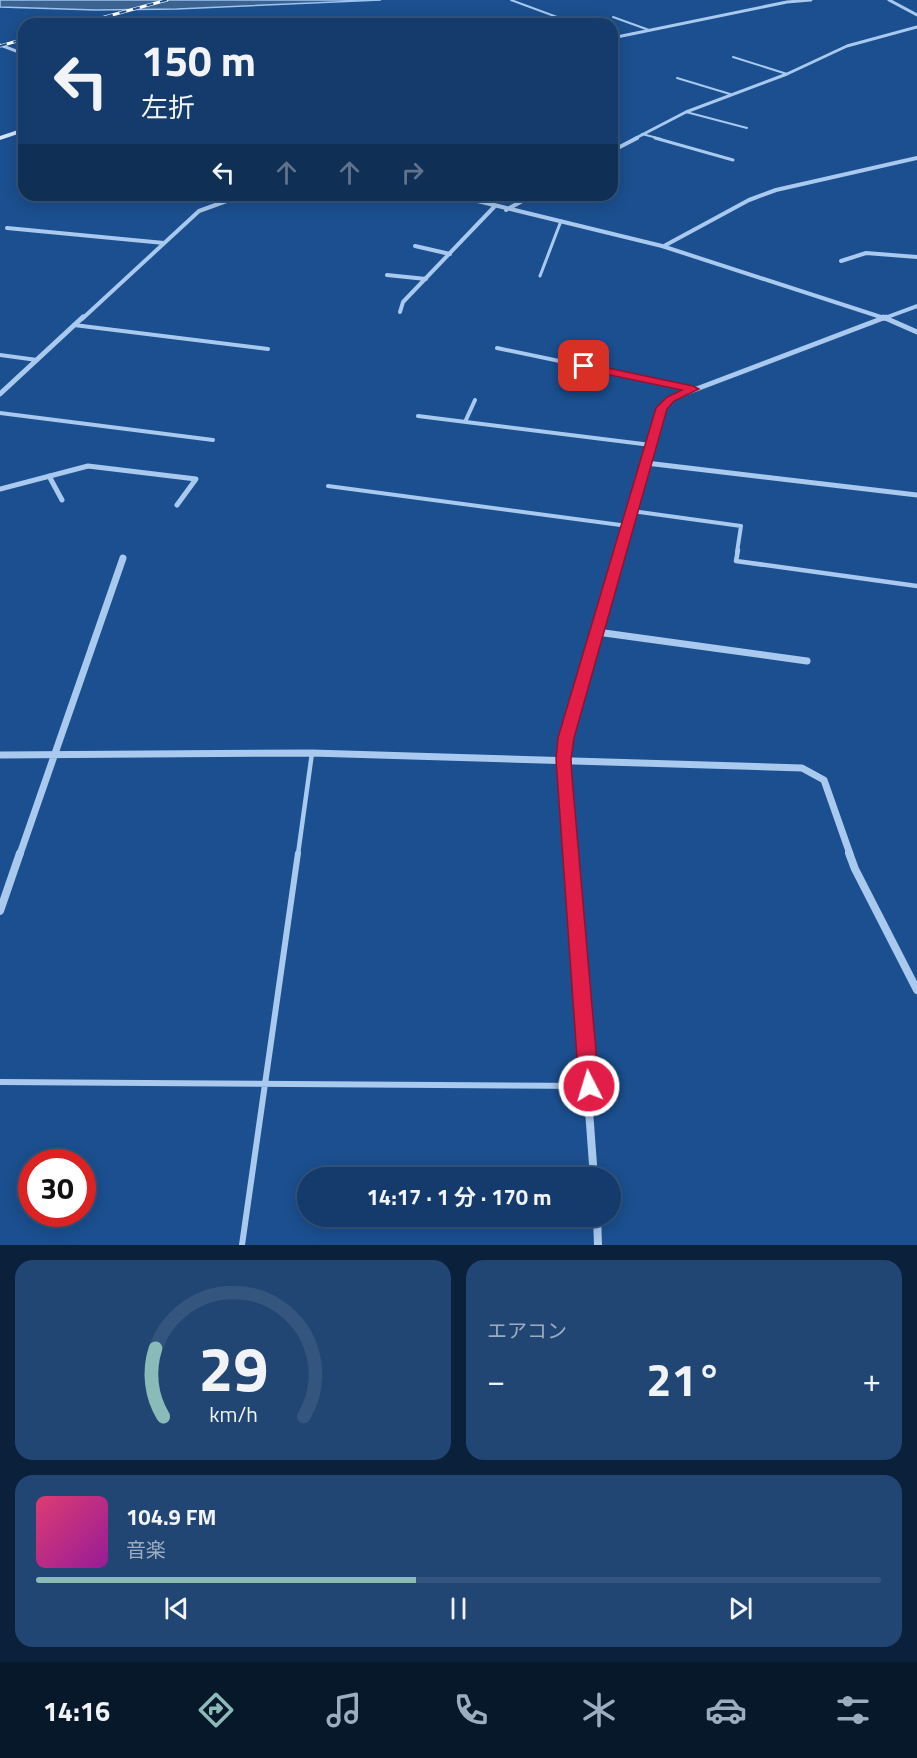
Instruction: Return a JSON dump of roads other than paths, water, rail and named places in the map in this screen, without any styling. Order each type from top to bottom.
[{"type":"street","points":[[618,37],[787,2],[811,0]]},
{"type":"street","points":[[889,0],[917,15]]},
{"type":"street","points":[[618,148],[686,112],[787,74],[847,46],[917,27]]},
{"type":"street","points":[[0,45],[18,52]]},
{"type":"street","points":[[0,138],[18,132]]},
{"type":"street","points":[[664,246],[749,200],[776,190],[917,158]]},
{"type":"street","points":[[0,394],[199,211],[226,201]]},
{"type":"street","points":[[474,201],[664,246],[885,318],[917,332]]},
{"type":"street","points":[[506,210],[522,201]]},
{"type":"street","points":[[400,312],[403,302],[494,207]]},
{"type":"street","points":[[7,228],[164,243]]},
{"type":"street","points":[[415,246],[450,254]]},
{"type":"street","points":[[841,261],[866,253],[917,257]]},
{"type":"street","points":[[387,275],[426,279]]},
{"type":"street","points":[[593,1167],[563,759],[566,738],[662,408],[670,399],[693,389],[917,306]]},
{"type":"street","points":[[646,463],[917,495]]},
{"type":"street","points":[[0,489],[88,466],[196,479],[177,505]]},
{"type":"street","points":[[49,476],[62,500]]},
{"type":"street","points":[[0,911],[123,558]]},
{"type":"street","points":[[597,632],[807,661]]},
{"type":"street","points":[[0,755],[312,753],[802,768],[824,780],[855,869],[917,990]]},
{"type":"street","points":[[597,1227],[598,1245]]},
{"type":"lane","points":[[511,0],[560,18]]},
{"type":"lane","points":[[613,16],[649,30]]},
{"type":"lane","points":[[733,57],[787,74]]},
{"type":"lane","points":[[677,78],[730,94]]},
{"type":"lane","points":[[686,112],[747,128]]},
{"type":"lane","points":[[642,134],[733,160]]},
{"type":"lane","points":[[540,276],[561,221]]},
{"type":"lane","points":[[74,326],[268,349]]},
{"type":"lane","points":[[497,348],[693,389]]},
{"type":"lane","points":[[0,355],[37,360]]},
{"type":"lane","points":[[465,422],[475,400]]},
{"type":"lane","points":[[0,413],[213,440]]},
{"type":"lane","points":[[418,416],[651,445]]},
{"type":"lane","points":[[328,486],[628,526]]},
{"type":"lane","points":[[632,511],[741,526],[736,561],[917,586]]},
{"type":"lane","points":[[242,1245],[312,753]]},
{"type":"lane","points":[[0,1082],[589,1086]]},
{"type":"water","points":[[0,0],[381,0],[177,9],[96,10],[0,7]]},
{"type":"railway","points":[[101,18],[167,0]]},
{"type":"railway","points":[[0,46],[18,41]]}]
